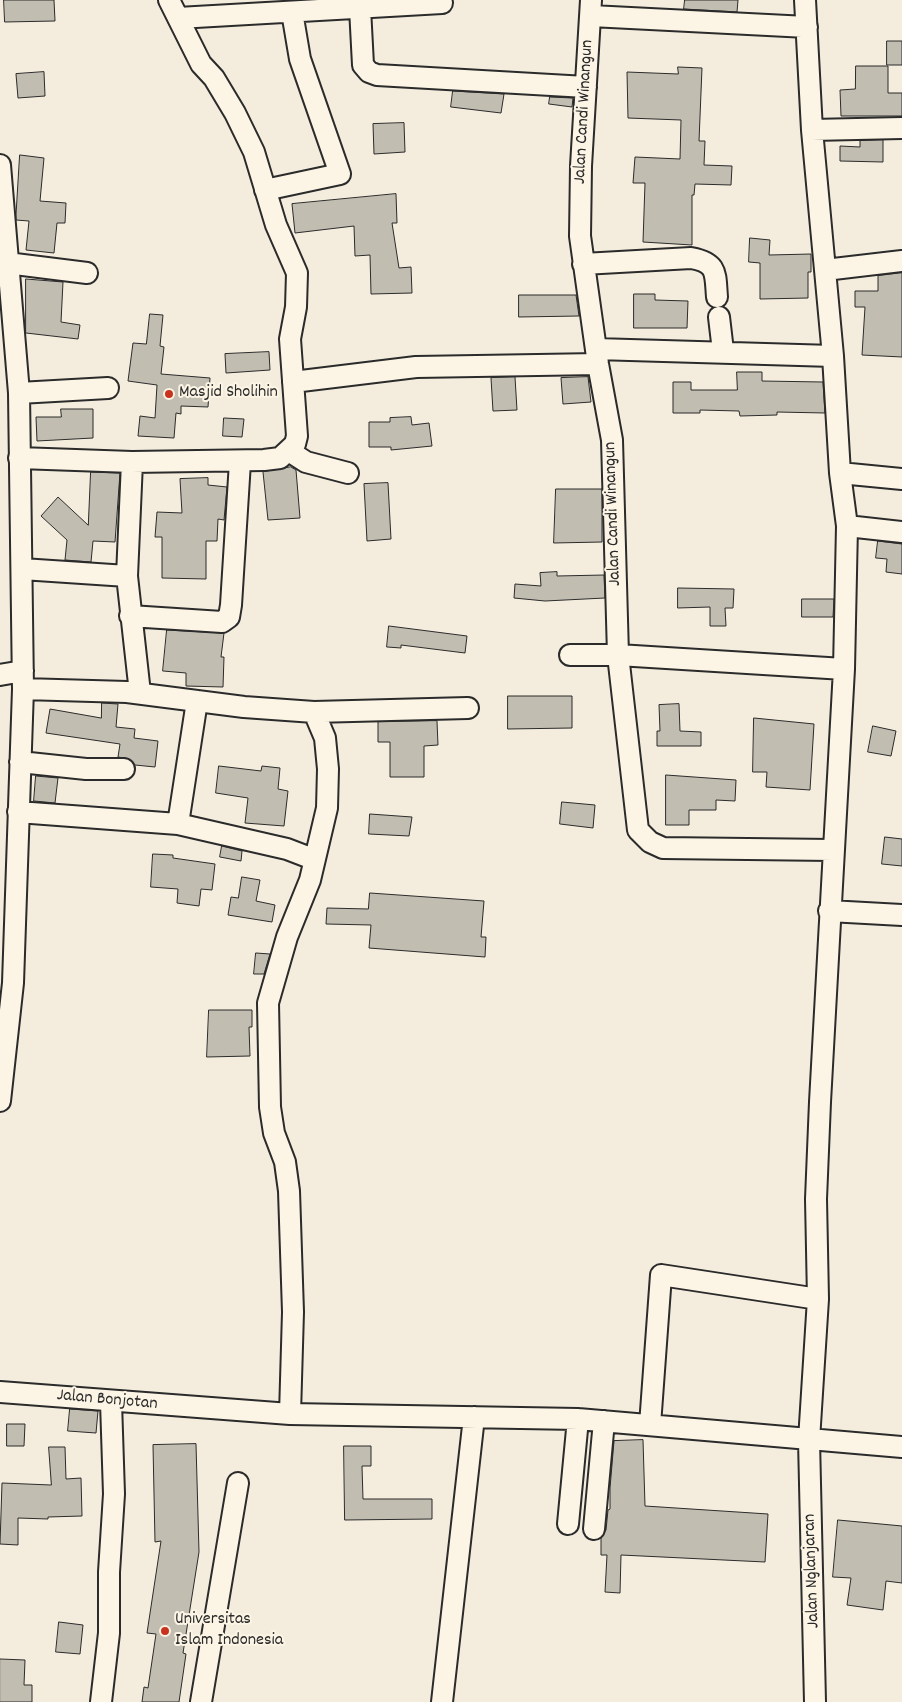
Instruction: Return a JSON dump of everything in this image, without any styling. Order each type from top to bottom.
[{"type":"street","name":"Jalan Nglanjaran","points":[[805,0],[812,130],[833,356],[840,473],[847,526],[844,668],[832,850],[816,1190],[818,1299],[810,1440],[815,1702]]},
{"type":"street","points":[[19,458],[132,462],[240,462],[280,458],[289,451],[295,444],[297,436],[290,339],[296,307],[297,273],[276,225],[254,152],[235,113],[214,78],[201,64],[174,9],[269,6],[292,12],[442,3]]},
{"type":"street","points":[[360,8],[363,65],[369,72],[377,75],[586,87]]},
{"type":"street","points":[[591,8],[807,27]]},
{"type":"street","name":"Jalan Candi Winangun","points":[[591,8],[580,236],[597,357],[612,440],[618,655],[638,830],[650,842],[663,848],[832,850]]},
{"type":"street","points":[[265,190],[340,174],[300,59],[292,12]]},
{"type":"street","points":[[812,130],[902,128]]},
{"type":"street","points":[[0,165],[19,393],[23,680],[13,982],[0,1101]]},
{"type":"street","points":[[583,264],[691,258],[704,260],[711,265],[716,273],[717,297]]},
{"type":"street","points":[[825,270],[902,261]]},
{"type":"street","points":[[8,263],[87,273]]},
{"type":"street","points":[[719,317],[723,351]]},
{"type":"street","points":[[293,382],[416,367],[597,357],[723,351],[833,356]]},
{"type":"street","points":[[19,393],[108,388]]},
{"type":"street","points":[[289,451],[306,462],[348,473]]},
{"type":"street","points":[[132,462],[127,576],[140,693]]},
{"type":"street","points":[[130,616],[222,622],[228,617],[231,605],[240,462]]},
{"type":"street","points":[[840,473],[902,479]]},
{"type":"street","points":[[847,526],[902,532]]},
{"type":"street","points":[[22,569],[127,576]]},
{"type":"street","points":[[570,655],[618,655],[844,668]]},
{"type":"street","points":[[0,675],[23,680],[244,707],[314,712],[468,708]]},
{"type":"street","points":[[178,824],[198,701]]},
{"type":"street","points":[[290,1414],[293,1312],[289,1191],[285,1162],[274,1133],[270,1107],[268,1003],[287,937],[310,880],[313,859],[323,829],[329,787],[325,738],[314,712]]},
{"type":"street","points":[[20,762],[86,770],[124,769]]},
{"type":"street","points":[[18,812],[178,824],[287,849],[313,859]]},
{"type":"street","points":[[830,912],[902,915]]},
{"type":"street","points":[[650,1424],[662,1275],[818,1299]]},
{"type":"street","name":"Jalan Bonjotan","points":[[0,1392],[290,1414],[578,1419],[902,1447]]},
{"type":"street","points":[[101,1702],[109,1632],[109,1572],[114,1494],[112,1402]]},
{"type":"street","points":[[442,1702],[474,1417]]},
{"type":"street","points":[[568,1524],[578,1419]]},
{"type":"street","points":[[594,1529],[604,1421]]},
{"type":"street","points":[[201,1702],[238,1483]]},
{"type":"building","points":[[4,0],[54,0],[55,21],[5,22]]},
{"type":"building","points":[[685,0],[738,0],[737,12],[684,9]]},
{"type":"building","points":[[887,41],[902,41],[902,65],[887,65]]},
{"type":"building","points":[[856,66],[888,66],[888,93],[902,93],[902,116],[841,116],[840,90],[855,89]]},
{"type":"building","points":[[678,67],[702,68],[699,141],[705,141],[704,165],[732,166],[731,185],[695,184],[694,195],[692,195],[692,245],[643,242],[645,183],[633,183],[635,157],[680,159],[681,120],[628,118],[627,72],[678,74]]},
{"type":"building","points":[[44,72],[45,96],[18,98],[16,74]]},
{"type":"building","points":[[453,91],[504,94],[501,113],[451,107]]},
{"type":"building","points":[[550,97],[573,98],[572,107],[549,104]]},
{"type":"building","points":[[404,123],[405,152],[374,154],[373,124]]},
{"type":"building","points":[[883,140],[883,162],[840,161],[840,146],[860,147],[860,141]]},
{"type":"building","points":[[20,155],[44,158],[40,201],[66,203],[65,223],[57,223],[54,253],[26,250],[29,221],[16,220]]},
{"type":"building","points":[[396,194],[397,223],[392,223],[399,268],[411,267],[412,293],[371,294],[370,255],[355,256],[354,226],[295,233],[292,204]]},
{"type":"building","points":[[750,238],[770,240],[769,255],[811,254],[811,272],[808,272],[808,298],[760,299],[760,263],[749,262]]},
{"type":"building","points":[[902,273],[902,357],[862,355],[865,307],[855,307],[855,291],[878,291],[878,276]]},
{"type":"building","points":[[26,279],[63,282],[61,322],[80,325],[78,339],[26,333]]},
{"type":"building","points":[[634,294],[655,294],[655,300],[688,301],[687,328],[634,328]]},
{"type":"building","points":[[519,295],[576,295],[579,316],[519,317]]},
{"type":"building","points":[[150,314],[163,315],[160,346],[164,347],[161,374],[210,378],[208,407],[181,406],[181,414],[176,413],[174,438],[138,436],[140,416],[155,418],[157,385],[128,381],[133,343],[146,344]]},
{"type":"building","points":[[269,352],[270,370],[226,373],[225,354]]},
{"type":"building","points":[[737,372],[762,372],[762,381],[823,382],[825,413],[777,412],[777,415],[740,416],[739,411],[700,410],[700,413],[673,413],[673,382],[691,382],[691,390],[737,390]]},
{"type":"building","points":[[515,377],[517,410],[493,411],[491,378]]},
{"type":"building","points":[[588,377],[591,402],[563,404],[561,378]]},
{"type":"building","points":[[61,409],[93,409],[93,438],[37,441],[36,417],[61,417]]},
{"type":"building","points":[[411,417],[412,425],[429,423],[432,446],[391,450],[391,447],[369,447],[369,422],[390,422],[390,418]]},
{"type":"building","points":[[224,418],[244,419],[242,437],[223,436]]},
{"type":"building","points":[[291,467],[296,470],[300,518],[268,520],[263,472]]},
{"type":"building","points":[[91,472],[120,473],[115,542],[93,541],[91,562],[65,560],[67,540],[41,516],[58,497],[88,525]]},
{"type":"building","points":[[208,478],[208,485],[227,487],[224,520],[218,519],[217,541],[206,541],[206,579],[162,578],[162,537],[155,537],[157,512],[182,513],[180,479]]},
{"type":"building","points":[[388,483],[391,539],[367,541],[364,484]]},
{"type":"building","points":[[556,489],[602,489],[602,542],[554,543]]},
{"type":"building","points":[[878,541],[902,544],[902,574],[886,572],[887,559],[876,558]]},
{"type":"building","points":[[557,572],[557,576],[604,575],[605,598],[545,601],[514,598],[515,584],[541,586],[540,573]]},
{"type":"building","points":[[678,588],[734,589],[733,608],[725,608],[726,626],[710,626],[710,607],[678,608]]},
{"type":"building","points":[[802,599],[834,599],[833,617],[802,617]]},
{"type":"building","points":[[389,626],[467,636],[465,653],[401,645],[401,648],[387,647]]},
{"type":"building","points":[[167,630],[224,633],[221,657],[224,657],[223,687],[186,686],[186,673],[163,671]]},
{"type":"building","points":[[508,696],[572,696],[572,728],[508,729]]},
{"type":"building","points":[[102,703],[118,704],[116,727],[135,729],[134,738],[158,741],[155,767],[135,765],[129,759],[118,757],[120,744],[46,733],[50,709],[101,718]]},
{"type":"building","points":[[679,704],[680,731],[701,732],[701,746],[657,746],[657,731],[660,731],[659,705]]},
{"type":"building","points":[[754,718],[814,724],[810,790],[766,787],[767,772],[753,772]]},
{"type":"building","points":[[437,721],[438,745],[424,746],[424,777],[390,777],[390,742],[378,742],[378,722]]},
{"type":"building","points":[[873,726],[896,731],[891,756],[868,752]]},
{"type":"building","points":[[219,766],[261,771],[262,766],[280,768],[278,789],[288,791],[284,826],[245,823],[248,798],[216,793]]},
{"type":"building","points":[[666,775],[736,780],[735,801],[716,800],[716,810],[689,810],[689,825],[666,825]]},
{"type":"building","points":[[36,776],[58,778],[55,803],[34,801]]},
{"type":"building","points":[[562,802],[595,805],[593,828],[560,824]]},
{"type":"building","points":[[370,814],[412,817],[409,836],[369,834]]},
{"type":"building","points":[[885,837],[902,839],[902,866],[882,864]]},
{"type":"building","points":[[222,846],[242,851],[241,861],[220,857]]},
{"type":"building","points":[[153,854],[173,855],[173,858],[215,864],[212,890],[201,889],[199,906],[177,903],[178,889],[151,887]]},
{"type":"building","points":[[242,877],[260,880],[256,901],[275,905],[272,922],[228,915],[231,897],[238,898]]},
{"type":"building","points":[[370,893],[484,901],[481,937],[486,937],[485,957],[369,948],[371,925],[326,924],[327,908],[368,909]]},
{"type":"building","points":[[256,953],[270,954],[264,974],[254,974]]},
{"type":"building","points":[[209,1010],[252,1010],[252,1027],[249,1027],[250,1056],[207,1057]]},
{"type":"building","points":[[70,1409],[98,1411],[96,1433],[68,1431]]},
{"type":"building","points":[[7,1424],[25,1424],[24,1446],[7,1446]]},
{"type":"building","points":[[643,1440],[645,1506],[768,1514],[765,1562],[621,1555],[620,1593],[605,1592],[607,1555],[601,1555],[601,1538],[606,1530],[608,1510],[610,1509],[614,1441]]},
{"type":"building","points":[[196,1444],[199,1552],[183,1653],[186,1654],[179,1702],[142,1702],[144,1687],[148,1688],[156,1634],[147,1633],[161,1541],[155,1542],[153,1445]]},
{"type":"building","points":[[344,1446],[371,1446],[371,1466],[362,1466],[363,1499],[432,1499],[432,1519],[345,1520]]},
{"type":"building","points":[[49,1447],[65,1447],[66,1479],[81,1478],[82,1516],[48,1517],[48,1519],[18,1518],[18,1545],[0,1544],[2,1483],[51,1485]]},
{"type":"building","points":[[838,1520],[902,1526],[902,1583],[886,1581],[883,1610],[847,1605],[851,1578],[833,1577]]},
{"type":"building","points":[[59,1622],[83,1625],[80,1654],[56,1652]]},
{"type":"building","points":[[0,1659],[25,1660],[24,1685],[32,1685],[32,1702],[0,1702]]},
{"type":"place","name":"Masjid Sholihin","points":[[169,394]]},
{"type":"place","name":"Universitas Islam Indonesia","points":[[165,1631]]}]
